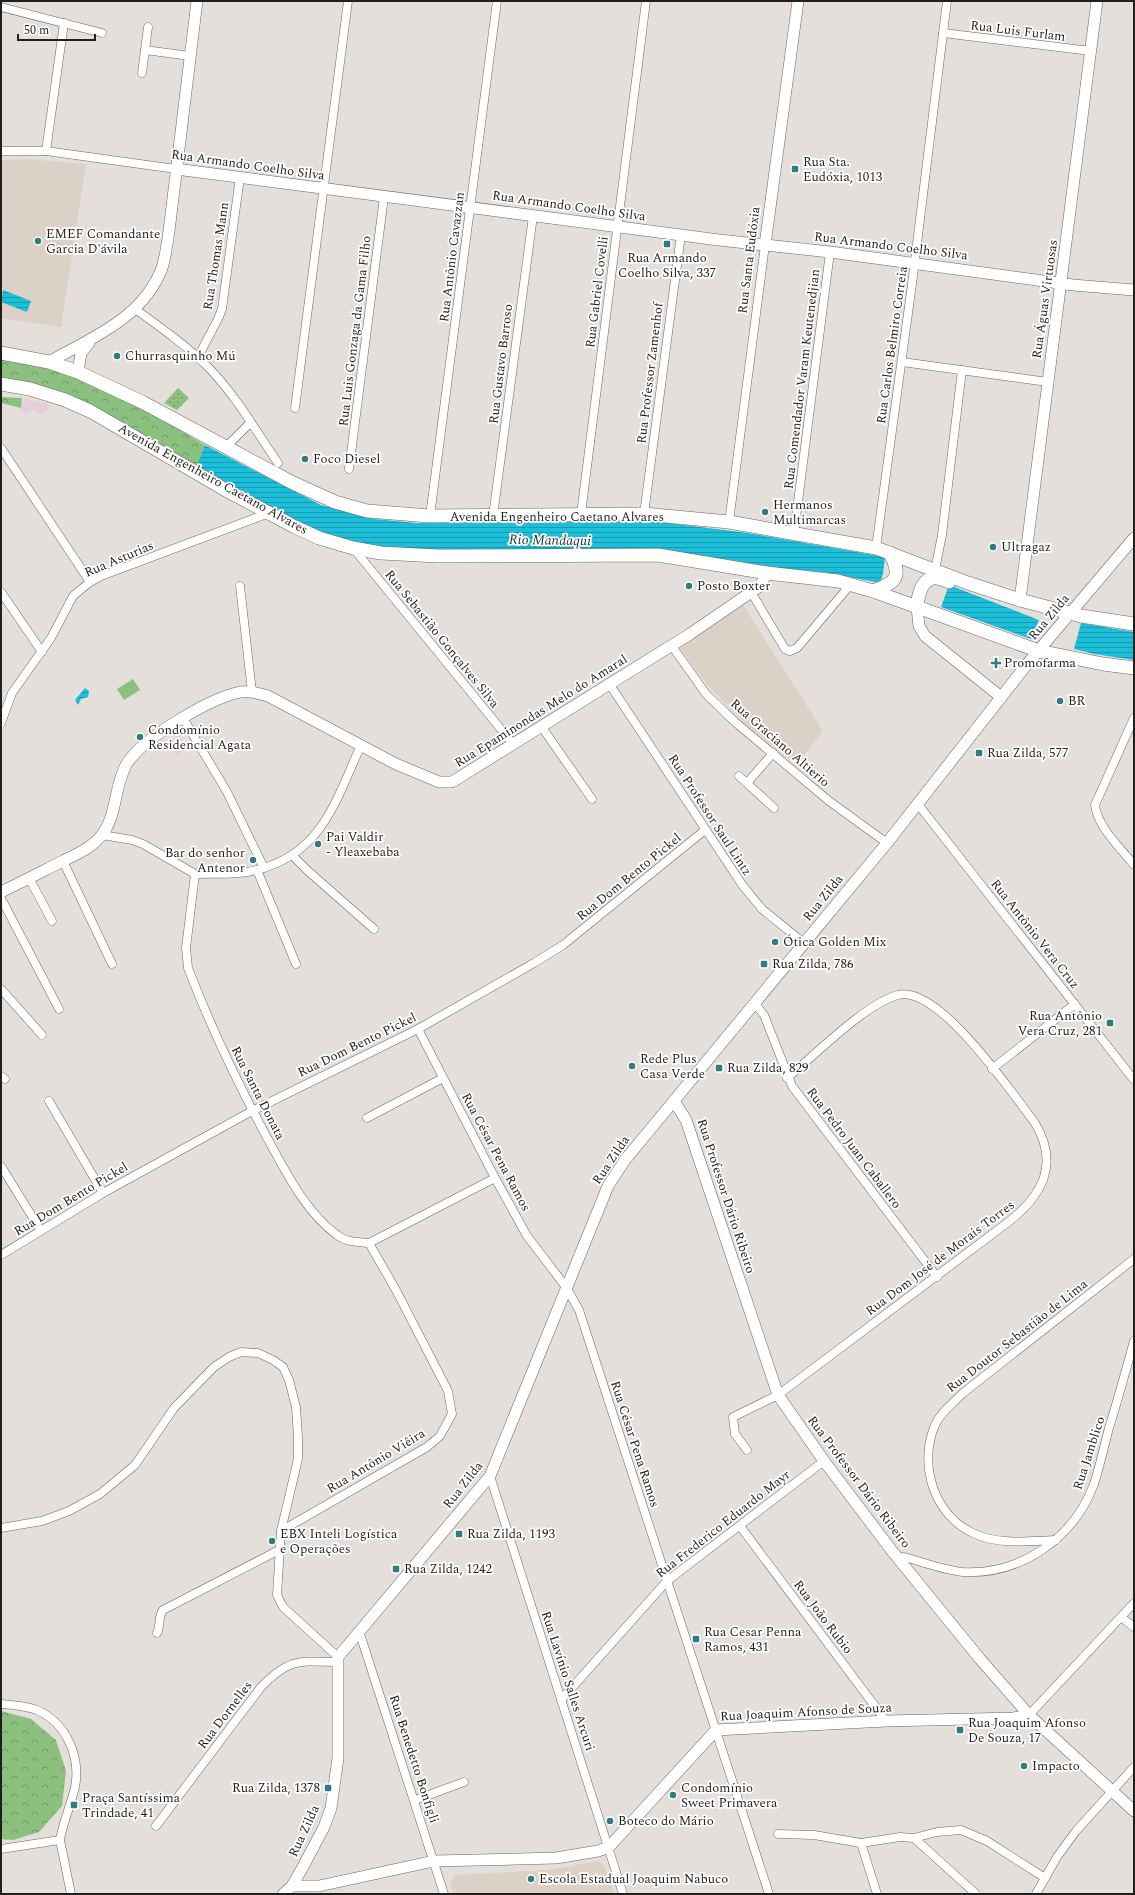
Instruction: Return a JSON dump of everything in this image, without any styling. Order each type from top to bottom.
[{"type":"main road","name":"Avenida Engenheiro Caetano Alvares","points":[[1,353],[50,362],[78,372],[142,402],[293,483],[335,502],[367,511],[430,516],[644,514],[729,522],[876,548],[968,583],[1020,600],[1071,613],[1134,624]]},
{"type":"main road","name":"Avenida Engenheiro Caetano Alvares","points":[[1,384],[30,389],[65,400],[90,411],[269,513],[319,538],[353,548],[381,553],[438,556],[658,555],[767,573],[851,584],[1039,650],[1103,664],[1134,668]]},
{"type":"main road","points":[[873,591],[889,584],[896,575],[897,566],[890,553]]},
{"type":"main road","points":[[917,607],[920,591],[932,578],[960,585],[968,583]]},
{"type":"street","points":[[50,362],[94,339],[135,309],[147,295],[162,267],[169,232],[197,1]]},
{"type":"street","points":[[295,408],[348,1]]},
{"type":"street","name":"Rua Antônio Cavazzan","points":[[430,516],[497,1]]},
{"type":"street","name":"Rua Gabriel Covelli","points":[[581,514],[646,1]]},
{"type":"street","name":"Rua Santa Eudóxia","points":[[729,522],[798,1]]},
{"type":"street","name":"Rua Carlos Belmiro Correia","points":[[876,548],[915,263],[947,1]]},
{"type":"street","name":"Rua Águas Virtuosas","points":[[1020,600],[1097,1]]},
{"type":"street","points":[[1,6],[102,33]]},
{"type":"street","points":[[46,152],[64,23]]},
{"type":"street","points":[[142,73],[148,27]]},
{"type":"street","name":"Rua Luis Furlam","points":[[943,34],[1091,51]]},
{"type":"street","points":[[145,50],[190,56]]},
{"type":"street","name":"Rua Armando Coelho Silva","points":[[1,151],[46,152],[680,235],[830,252],[1061,283],[1134,290]]},
{"type":"street","name":"Rua Thomas Mann","points":[[198,358],[222,309],[240,177]]},
{"type":"street","name":"Rua Luis Gonzaga da Gama Filho","points":[[349,468],[384,197]]},
{"type":"street","name":"Rua Gustavo Barroso","points":[[493,516],[533,216]]},
{"type":"street","name":"Rua Professor Zamenhof","points":[[644,514],[680,235]]},
{"type":"street","name":"Rua Comendador Varam Keutenedjian","points":[[794,533],[830,252]]},
{"type":"street","points":[[135,309],[167,332],[198,358],[230,393],[278,463]]},
{"type":"street","points":[[78,372],[81,353],[94,339]]},
{"type":"street","points":[[902,362],[1048,382]]},
{"type":"street","points":[[935,570],[942,535],[962,370]]},
{"type":"street","points":[[226,447],[250,423]]},
{"type":"street","points":[[1,448],[90,582]]},
{"type":"street","name":"Rua Asturias","points":[[1,723],[12,693],[42,652],[73,596],[90,582],[269,513]]},
{"type":"street","name":"Rua Zilda","points":[[293,1890],[324,1827],[331,1808],[338,1758],[338,1660],[359,1631],[490,1476],[608,1186],[625,1160],[805,944],[1039,650],[1134,538]]},
{"type":"street","name":"Rua Sebastião Gonçalves Silva","points":[[353,548],[513,744]]},
{"type":"street","name":"Rua Epaminondas Melo do Amaral","points":[[1,892],[92,846],[102,835],[111,815],[118,785],[126,765],[144,744],[183,718],[223,697],[236,693],[252,692],[285,704],[396,764],[440,782],[459,779],[541,726],[672,646],[760,586],[767,573]]},
{"type":"street","points":[[751,592],[786,649],[790,651],[797,648],[851,584]]},
{"type":"street","points":[[240,586],[252,692]]},
{"type":"street","points":[[1,592],[42,652]]},
{"type":"street","points":[[917,607],[919,626],[925,636],[1001,697]]},
{"type":"street","name":"Rua Graciano Altierio","points":[[672,646],[706,694],[735,722],[829,801],[886,843]]},
{"type":"street","name":"Rua Professor Saul Lintz","points":[[610,685],[752,899],[805,944]]},
{"type":"street","points":[[183,718],[227,792],[261,869],[296,964]]},
{"type":"street","points":[[1134,718],[1095,805],[1101,824],[1134,865]]},
{"type":"street","points":[[541,726],[592,799]]},
{"type":"street","points":[[102,835],[132,840],[143,844],[195,874],[240,873],[261,869],[293,856],[318,832],[329,813],[361,745]]},
{"type":"street","points":[[748,782],[773,753]]},
{"type":"street","points":[[739,776],[748,782],[774,808]]},
{"type":"street","name":"Rua Antônio Vera Cruz","points":[[917,803],[1134,1080]]},
{"type":"street","name":"Rua Dom Bento Pickel","points":[[1,1255],[103,1193],[252,1111],[418,1029],[563,946],[705,830]]},
{"type":"street","points":[[293,856],[374,929]]},
{"type":"street","points":[[63,861],[112,964]]},
{"type":"street","name":"Rua Santa Donata","points":[[195,874],[186,948],[188,968],[252,1111],[283,1167],[320,1221],[350,1242],[369,1244]]},
{"type":"street","points":[[29,878],[52,921]]},
{"type":"street","points":[[1,898],[59,1009]]},
{"type":"street","points":[[1,989],[42,1035]]},
{"type":"street","name":"Rua Dom José de Morais Torres","points":[[747,1450],[735,1434],[733,1417],[778,1396],[1020,1213],[1031,1201],[1043,1183],[1047,1169],[1046,1150],[1042,1134],[992,1069],[958,1028],[934,1005],[910,994],[900,994],[887,999],[864,1013],[788,1078]]},
{"type":"street","name":"Rua Pedro Juan Caballero","points":[[756,1004],[764,1015],[788,1078],[937,1277]]},
{"type":"street","points":[[992,1069],[1075,1004]]},
{"type":"street","name":"Rua César Pena Ramos","points":[[418,1029],[495,1178],[527,1236],[566,1287],[584,1323],[769,1894]]},
{"type":"street","points":[[367,1118],[443,1078]]},
{"type":"street","points":[[49,1101],[103,1193]]},
{"type":"street","name":"Rua Professor Dário Ribeiro","points":[[674,1101],[686,1120],[778,1396],[824,1461],[897,1558],[1029,1715],[1134,1811]]},
{"type":"street","points":[[1,1166],[41,1231]]},
{"type":"street","points":[[369,1244],[495,1178]]},
{"type":"street","name":"Rua Antônio Viêira","points":[[281,1531],[427,1447],[440,1436],[452,1414],[448,1391],[397,1292],[369,1244]]},
{"type":"street","name":"Rua Doutor Sebastião de Lima","points":[[1056,1540],[992,1540],[974,1534],[958,1524],[944,1509],[932,1487],[928,1466],[929,1446],[936,1424],[947,1408],[963,1393],[1134,1259]]},
{"type":"street","name":"Rua Jamblico","points":[[897,1558],[904,1557],[961,1572],[983,1572],[1010,1566],[1034,1556],[1056,1540],[1068,1528],[1082,1508],[1094,1484],[1134,1341]]},
{"type":"street","points":[[1,1528],[42,1521],[69,1512],[100,1494],[135,1465],[174,1408],[214,1367],[229,1357],[241,1352],[258,1353],[273,1360],[283,1367],[289,1380],[296,1407],[298,1459],[281,1531],[277,1595],[278,1601],[338,1660]]},
{"type":"street","name":"Rua Frederico Eduardo Mayr","points":[[561,1700],[667,1581],[824,1461]]},
{"type":"street","name":"Rua Lavínio Salles Arcuri","points":[[490,1476],[624,1894]]},
{"type":"street","name":"Rua João Rubio","points":[[740,1526],[886,1721]]},
{"type":"street","points":[[157,1633],[160,1627],[160,1614],[163,1610],[279,1550]]},
{"type":"street","points":[[1029,1715],[1134,1603]]},
{"type":"street","points":[[1121,1617],[1134,1627]]},
{"type":"street","name":"Rua Benedetto Bonfigli","points":[[359,1631],[415,1800],[444,1894]]},
{"type":"street","name":"Rua Dornelles","points":[[156,1826],[261,1687],[277,1671],[289,1664],[338,1660]]},
{"type":"street","points":[[1,1704],[21,1706],[38,1711],[59,1726],[70,1742],[75,1764],[75,1786],[60,1840],[71,1894]]},
{"type":"street","name":"Rua Joaquim Afonso de Souza","points":[[608,1847],[716,1730],[886,1721],[1014,1718],[1029,1715]]},
{"type":"street","points":[[1036,1894],[1076,1831],[1134,1767]]},
{"type":"street","points":[[415,1800],[464,1782]]},
{"type":"street","points":[[778,1834],[814,1835],[862,1843],[900,1837],[914,1838],[937,1832],[961,1830],[987,1841],[1045,1878]]},
{"type":"street","points":[[914,1838],[976,1894]]},
{"type":"street","points":[[1,1849],[60,1840]]},
{"type":"street","points":[[862,1843],[877,1894]]},
{"type":"street","points":[[283,1894],[293,1890],[319,1886],[434,1861],[556,1858],[598,1851],[608,1847]]},
{"type":"shaded area","name":"EMEF Comandante Garcia D'ávila","points":[[26,159],[86,164],[61,327],[1,318],[1,160]]},
{"type":"shaded area","points":[[24,398],[52,405],[42,415],[34,410],[25,414],[20,411]]},
{"type":"shaded area","points":[[743,605],[823,731],[797,764],[784,756],[746,724],[709,687],[679,647]]},
{"type":"shaded area","points":[[179,735],[186,748],[176,755],[168,742]]},
{"type":"shaded area","name":"Escola Estadual Joaquim Nabuco","points":[[597,1861],[605,1866],[614,1894],[454,1894],[450,1883],[455,1875],[550,1870]]},
{"type":"green space","points":[[1,358],[41,365],[76,376],[155,415],[205,445],[195,469],[148,439],[1,378]]},
{"type":"green space","points":[[178,388],[189,398],[177,410],[164,403]]},
{"type":"green space","points":[[1,397],[22,398],[21,408],[1,403]]},
{"type":"green space","points":[[133,679],[140,690],[124,700],[117,689]]},
{"type":"green space","points":[[1,1711],[31,1719],[56,1740],[66,1771],[62,1806],[39,1832],[13,1840],[1,1839]]},
{"type":"water","points":[[3,290],[31,301],[27,312],[1,302]]},
{"type":"water","name":"Rio Mandaqui","points":[[205,445],[321,505],[375,519],[416,523],[660,522],[748,533],[885,557],[883,574],[880,583],[824,572],[813,573],[663,550],[409,552],[322,536],[195,469]]},
{"type":"water","points":[[949,585],[1039,620],[1031,639],[941,607]]},
{"type":"water","points":[[1081,623],[1134,632],[1134,660],[1094,654],[1074,649]]},
{"type":"water","points":[[85,688],[89,691],[88,697],[81,699],[78,705],[75,700]]},
{"type":"place","name":"Rua Sta. Eudóxia, 1013","points":[[795,169]]},
{"type":"place","name":"EMEF Comandante Garcia D'ávila","points":[[38,241]]},
{"type":"place","name":"Rua Armando Coelho Silva, 337","points":[[667,244]]},
{"type":"place","name":"Churrasquinho Mú","points":[[117,356]]},
{"type":"place","name":"Foco Diesel","points":[[305,459]]},
{"type":"place","name":"Hermanos Multimarcas","points":[[765,512]]},
{"type":"place","name":"Ultragaz","points":[[993,547]]},
{"type":"place","name":"Posto Boxter","points":[[689,586]]},
{"type":"place","name":"Promofarma","points":[[996,663]]},
{"type":"place","name":"BR","points":[[1060,701]]},
{"type":"place","name":"Condomínio Residencial Agata","points":[[140,737]]},
{"type":"place","name":"Rua Zilda, 577","points":[[979,753]]},
{"type":"place","name":"Pai Valdir - Yleaxebaba","points":[[318,844]]},
{"type":"place","name":"Bar do senhor Antenor","points":[[253,860]]},
{"type":"place","name":"Ótica Golden Mix","points":[[775,942]]},
{"type":"place","name":"Rua Zilda, 786","points":[[764,964]]},
{"type":"place","name":"Rua Antônio Vera Cruz, 281","points":[[1110,1023]]},
{"type":"place","name":"Rede Plus Casa Verde","points":[[632,1066]]},
{"type":"place","name":"Rua Zilda, 829","points":[[719,1068]]},
{"type":"place","name":"Rua Zilda, 1193","points":[[459,1534]]},
{"type":"place","name":"EBX Inteli Logística e Operações","points":[[272,1541]]},
{"type":"place","name":"Rua Zilda, 1242","points":[[396,1569]]},
{"type":"place","name":"Rua Cesar Penna Ramos, 431","points":[[696,1639]]},
{"type":"place","name":"Rua Joaquim Afonso De Souza, 17","points":[[960,1730]]},
{"type":"place","name":"Impacto","points":[[1024,1766]]},
{"type":"place","name":"Rua Zilda, 1378","points":[[328,1788]]},
{"type":"place","name":"Condomínio Sweet Primavera","points":[[673,1795]]},
{"type":"place","name":"Praça Santíssima Trindade, 41","points":[[74,1805]]},
{"type":"place","name":"Boteco do Mário","points":[[610,1821]]},
{"type":"place","name":"Escola Estadual Joaquim Nabuco","points":[[531,1879]]}]
